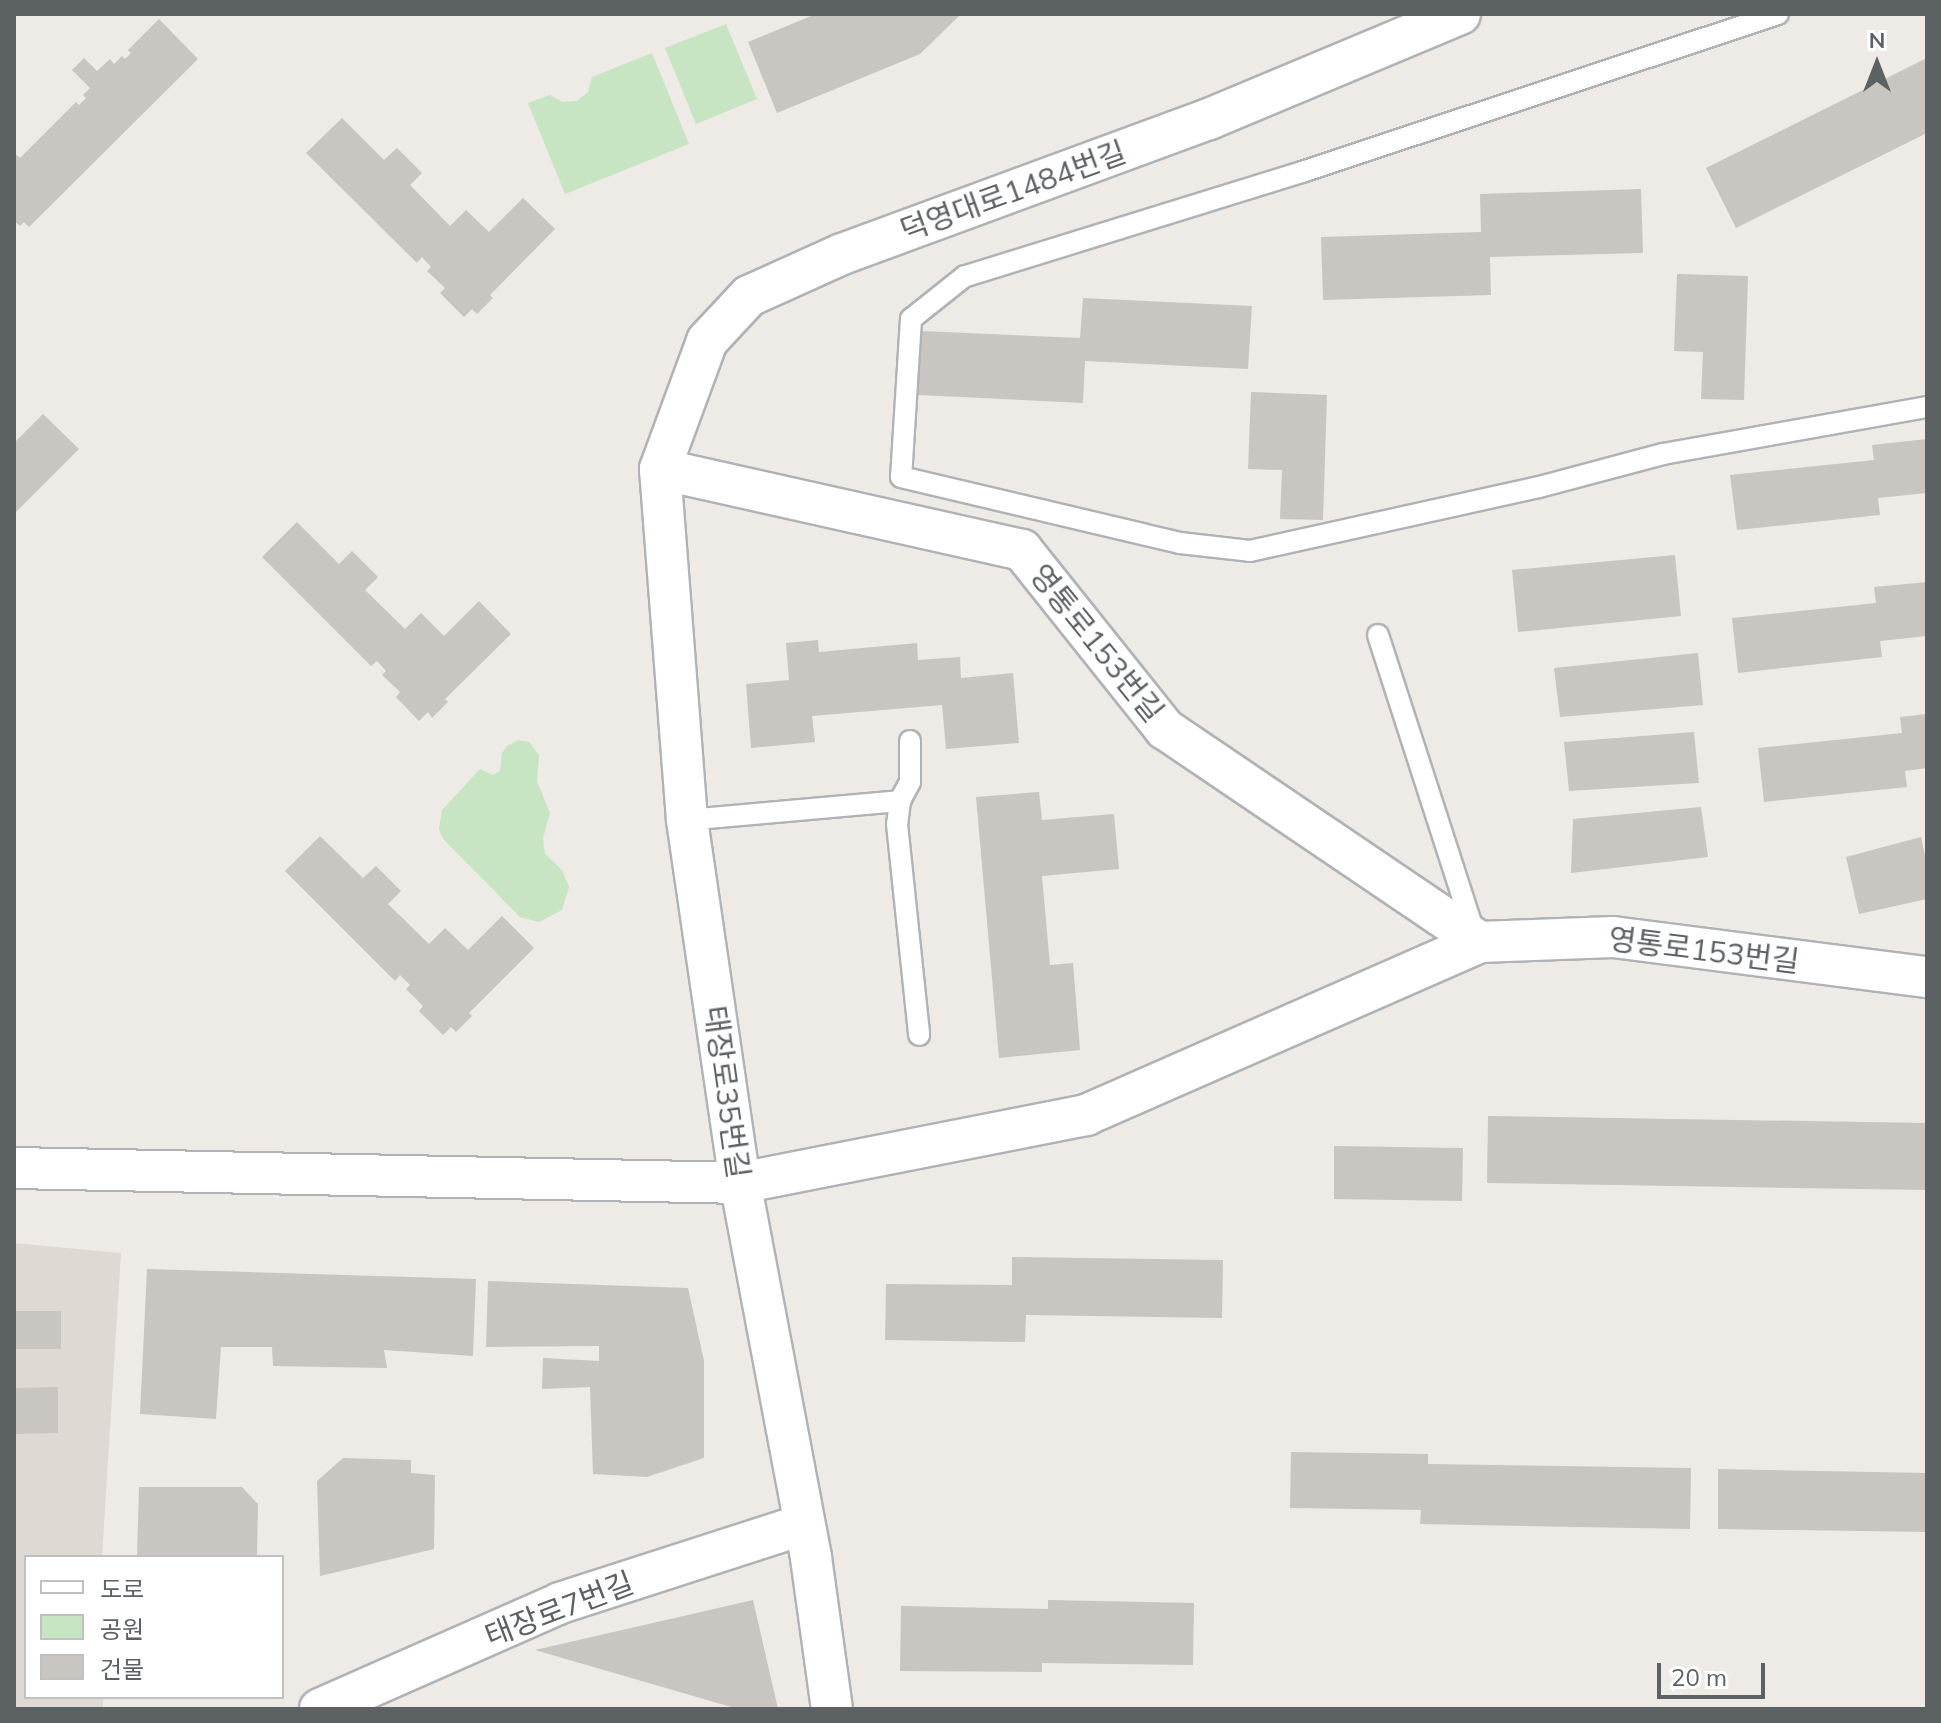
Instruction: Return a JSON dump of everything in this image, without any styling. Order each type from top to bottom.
[{"type":"street","name":"덕영대로1484번길","points":[[660,469],[707,341],[749,296],[842,254],[1209,119],[1460,14]]},
{"type":"street","name":"태장로35번길","points":[[660,469],[687,820],[740,1183],[804,1524],[832,1709]]},
{"type":"street","name":"영통로153번길","points":[[660,469],[1022,550],[1165,729],[1478,940]]},
{"type":"street","name":"영통로153번길","points":[[14,1168],[740,1183],[1086,1115],[1478,940],[1613,937],[1927,977]]},
{"type":"street","name":"태장로7번길","points":[[320,1709],[560,1603],[804,1524]]},
{"type":"lane","points":[[1778,14],[1302,172],[965,276],[911,319],[901,477],[1180,543],[1250,551],[1539,487],[1663,454],[1927,407]]},
{"type":"lane","points":[[1378,635],[1478,940]]},
{"type":"lane","points":[[910,741],[910,782],[900,801],[897,824],[919,1035]]},
{"type":"lane","points":[[687,820],[900,801]]},
{"type":"shaded area","points":[[14,1243],[121,1253],[102,1555],[24,1555],[24,1699],[103,1699],[103,1709],[14,1709]]},
{"type":"green space","points":[[726,24],[757,99],[696,124],[665,48]]},
{"type":"green space","points":[[652,53],[689,144],[565,194],[528,103],[550,95],[562,102],[577,101],[588,92],[592,77]]},
{"type":"green space","points":[[518,740],[529,742],[539,755],[537,781],[550,813],[543,838],[545,854],[562,870],[569,887],[562,910],[539,922],[520,917],[443,839],[439,829],[442,810],[480,769],[493,775],[500,771],[502,753]]},
{"type":"building","points":[[816,14],[961,14],[920,54],[777,113],[748,42]]},
{"type":"building","points":[[159,19],[198,59],[29,227],[24,222],[20,226],[14,221],[14,153],[20,158],[76,102],[79,105],[86,98],[83,95],[90,88],[72,70],[84,58],[97,71],[110,59],[114,64],[122,56],[125,59],[131,53],[128,50]]},
{"type":"building","points":[[1927,58],[1927,133],[1736,228],[1706,168]]},
{"type":"building","points":[[342,118],[384,160],[397,148],[422,173],[410,185],[450,226],[466,210],[489,232],[523,198],[555,229],[490,295],[493,298],[477,314],[472,309],[464,317],[440,293],[445,288],[427,271],[431,267],[422,257],[417,263],[306,153]]},
{"type":"building","points":[[1641,189],[1643,253],[1490,257],[1491,295],[1323,300],[1321,237],[1481,232],[1480,194]]},
{"type":"building","points":[[1677,274],[1748,276],[1744,400],[1701,399],[1703,352],[1674,351]]},
{"type":"building","points":[[1083,298],[1252,306],[1248,369],[1085,361],[1083,403],[918,395],[921,331],[1080,338]]},
{"type":"building","points":[[1251,392],[1327,395],[1323,520],[1280,519],[1282,470],[1248,469]]},
{"type":"building","points":[[43,414],[79,449],[14,514],[14,443]]},
{"type":"building","points":[[1927,439],[1927,493],[1878,498],[1880,515],[1737,530],[1730,475],[1874,460],[1872,445]]},
{"type":"building","points":[[297,522],[339,564],[352,551],[378,577],[365,590],[405,629],[421,613],[444,636],[479,601],[511,634],[445,699],[448,702],[432,718],[428,712],[419,721],[396,697],[400,692],[382,675],[386,671],[377,661],[371,666],[262,557]]},
{"type":"building","points":[[1675,555],[1681,616],[1518,632],[1512,570]]},
{"type":"building","points":[[1927,582],[1927,636],[1880,641],[1882,657],[1738,673],[1732,618],[1876,603],[1874,587]]},
{"type":"building","points":[[818,640],[819,652],[917,643],[918,660],[960,657],[961,678],[1013,673],[1019,743],[946,749],[942,705],[812,716],[815,742],[751,748],[746,684],[789,680],[786,643]]},
{"type":"building","points":[[1698,653],[1703,705],[1560,717],[1554,668]]},
{"type":"building","points":[[1927,714],[1927,768],[1905,771],[1907,787],[1764,802],[1758,748],[1902,733],[1900,717]]},
{"type":"building","points":[[1694,732],[1699,783],[1569,791],[1564,742]]},
{"type":"building","points":[[1039,792],[1042,820],[1114,814],[1119,869],[1042,876],[1050,965],[1073,963],[1080,1050],[999,1058],[976,797]]},
{"type":"building","points":[[1701,807],[1708,857],[1571,873],[1573,819]]},
{"type":"building","points":[[320,836],[363,878],[376,866],[401,891],[388,904],[429,944],[445,928],[468,950],[502,916],[534,948],[469,1013],[472,1016],[456,1032],[451,1027],[443,1035],[419,1011],[423,1006],[406,989],[410,985],[400,975],[395,981],[285,871]]},
{"type":"building","points":[[1921,837],[1927,865],[1927,899],[1859,914],[1846,857]]},
{"type":"building","points":[[1488,1116],[1927,1123],[1927,1190],[1487,1183]]},
{"type":"building","points":[[1334,1146],[1463,1148],[1462,1201],[1334,1199]]},
{"type":"building","points":[[1012,1257],[1223,1260],[1222,1318],[1026,1315],[1025,1342],[885,1340],[886,1284],[1012,1285]]},
{"type":"building","points":[[147,1269],[476,1279],[473,1356],[384,1350],[387,1368],[273,1366],[272,1347],[221,1347],[216,1419],[140,1414]]},
{"type":"building","points":[[488,1281],[688,1288],[704,1361],[704,1458],[647,1477],[593,1474],[590,1387],[542,1389],[543,1358],[599,1361],[599,1346],[486,1347]]},
{"type":"building","points":[[14,1311],[61,1311],[61,1349],[14,1349]]},
{"type":"building","points":[[58,1387],[58,1433],[14,1434],[14,1388]]},
{"type":"building","points":[[1291,1452],[1428,1454],[1428,1464],[1691,1468],[1690,1529],[1420,1524],[1421,1510],[1290,1508]]},
{"type":"building","points":[[343,1458],[411,1460],[411,1473],[435,1475],[434,1549],[320,1576],[317,1481]]},
{"type":"building","points":[[1718,1469],[1927,1473],[1927,1532],[1718,1529]]},
{"type":"building","points":[[139,1487],[242,1487],[258,1504],[257,1555],[137,1555]]},
{"type":"building","points":[[753,1600],[778,1709],[738,1709],[535,1650]]},
{"type":"building","points":[[1048,1600],[1194,1603],[1193,1665],[1042,1663],[1042,1672],[900,1671],[901,1606],[1048,1609]]}]
